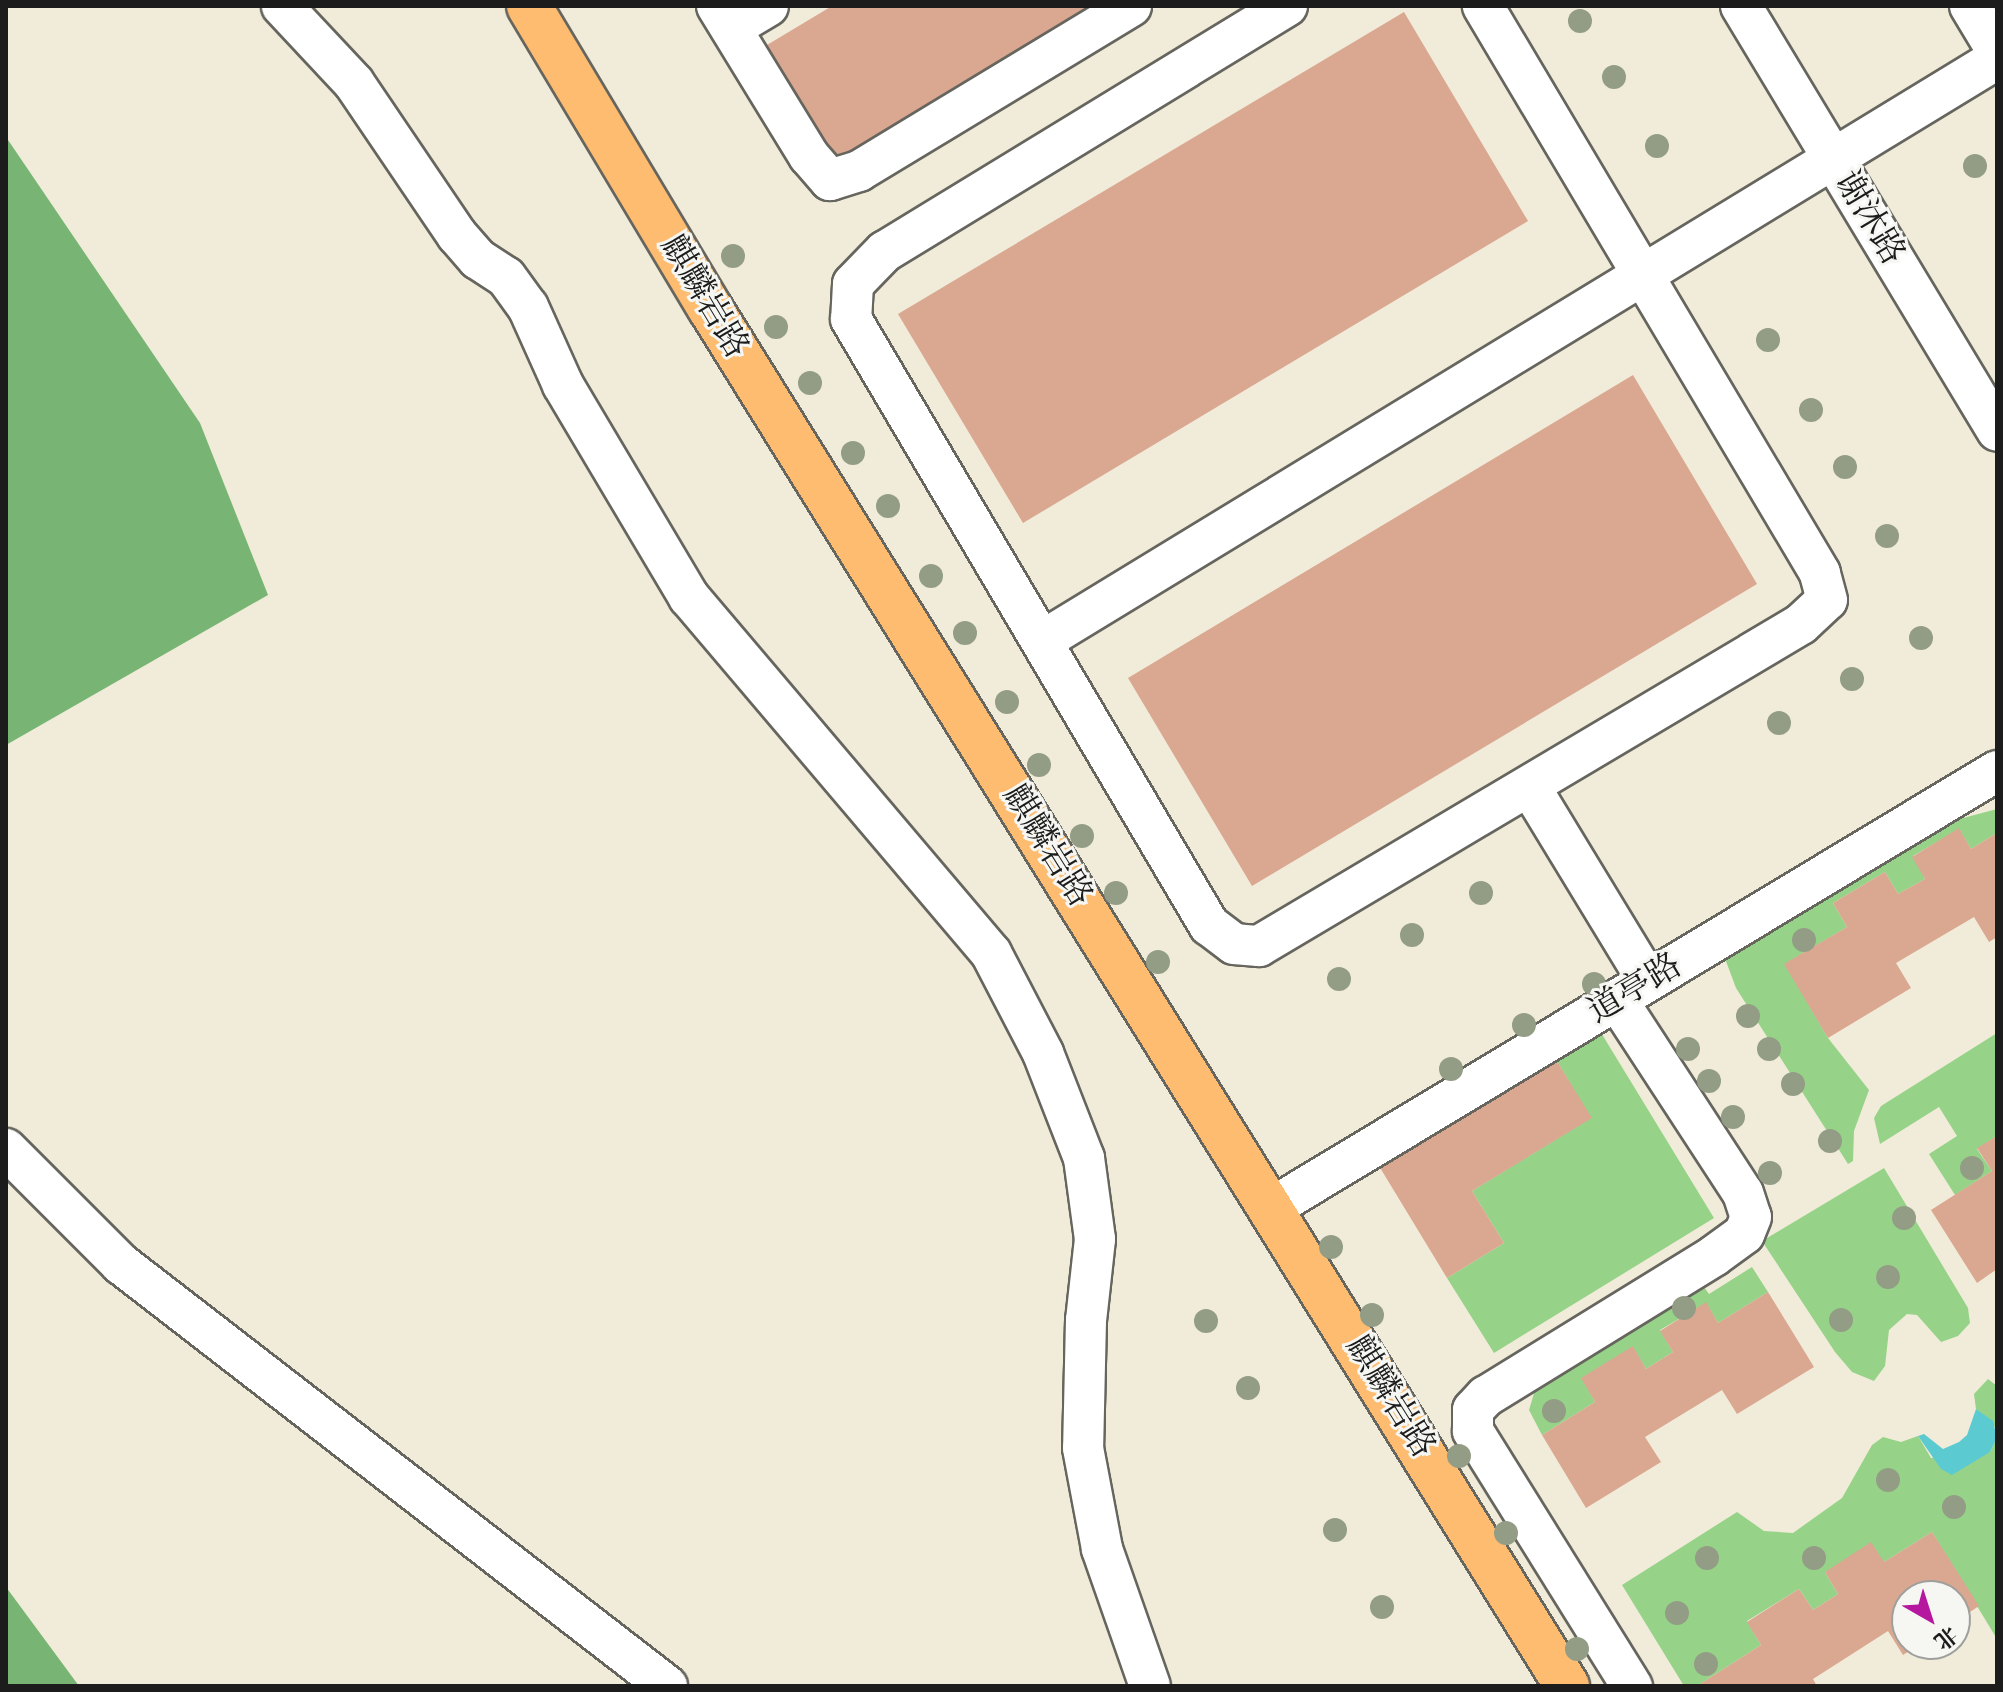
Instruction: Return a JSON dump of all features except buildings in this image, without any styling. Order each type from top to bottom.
[{"type":"main road","name":"麒麟岩路","points":[[529,6],[710,308],[1273,1207],[1567,1686]]},
{"type":"street","points":[[282,6],[354,83],[457,235],[478,259],[506,277],[528,307],[563,385],[689,597],[991,953],[1043,1053],[1084,1158],[1095,1239],[1086,1320],[1083,1448],[1102,1549],[1150,1686]]},
{"type":"street","points":[[768,6],[724,17],[809,156],[830,180],[859,171],[1131,6]]},
{"type":"street","points":[[1287,6],[885,251],[853,284],[851,319],[1209,925],[1234,944],[1259,946],[1801,624],[1827,600],[1820,573],[1483,6]]},
{"type":"street","name":"谢沐路","points":[[1741,6],[1997,431]]},
{"type":"street","points":[[1970,6],[1997,51]]},
{"type":"street","points":[[1042,641],[1997,59]]},
{"type":"street","name":"道亭路","points":[[1273,1207],[1997,771]]},
{"type":"street","points":[[1530,787],[1632,990],[1743,1193],[1751,1217],[1744,1234],[1714,1256],[1486,1396],[1473,1410],[1473,1431],[1632,1686]]},
{"type":"street","points":[[6,1149],[121,1264],[667,1686]]},
{"type":"green space","points":[[6,137],[200,423],[268,595],[6,745]]},
{"type":"green space","points":[[1997,809],[1997,833],[1971,849],[1959,829],[1913,856],[1925,879],[1898,894],[1885,872],[1833,903],[1847,927],[1785,964],[1828,1038],[1869,1090],[1854,1131],[1853,1161],[1848,1164],[1736,988],[1724,956],[1952,821]]},
{"type":"green space","points":[[1600,1031],[1714,1218],[1494,1353],[1447,1278],[1504,1243],[1472,1191],[1591,1118],[1555,1058]]},
{"type":"green space","points":[[1997,1033],[1997,1136],[1977,1149],[1992,1171],[1955,1195],[1929,1154],[1957,1136],[1939,1107],[1880,1144],[1874,1118],[1881,1106]]},
{"type":"green space","points":[[1884,1168],[1968,1308],[1970,1323],[1958,1336],[1941,1342],[1917,1315],[1907,1314],[1889,1330],[1885,1366],[1874,1381],[1852,1372],[1835,1352],[1762,1241]]},
{"type":"green space","points":[[1752,1267],[1768,1292],[1718,1323],[1706,1303],[1660,1330],[1673,1352],[1646,1369],[1633,1347],[1582,1378],[1595,1402],[1542,1435],[1529,1410],[1535,1390],[1558,1365],[1697,1277],[1709,1294]]},
{"type":"green space","points":[[1988,1379],[1997,1386],[1997,1429],[1976,1409],[1974,1394]]},
{"type":"green space","points":[[1918,1436],[1931,1458],[1990,1452],[1997,1438],[1997,1639],[1971,1596],[1971,1580],[1961,1580],[1932,1532],[1884,1562],[1825,1572],[1838,1594],[1813,1610],[1799,1589],[1747,1621],[1761,1645],[1697,1686],[1684,1686],[1622,1585],[1737,1512],[1764,1531],[1793,1533],[1842,1498],[1872,1445],[1883,1437],[1901,1442]]},
{"type":"green space","points":[[6,1587],[79,1686],[6,1686]]},
{"type":"water","points":[[1976,1409],[1993,1421],[1997,1438],[1990,1452],[1952,1475],[1941,1469],[1918,1436],[1924,1434],[1943,1449],[1959,1442],[1967,1435]]}]
